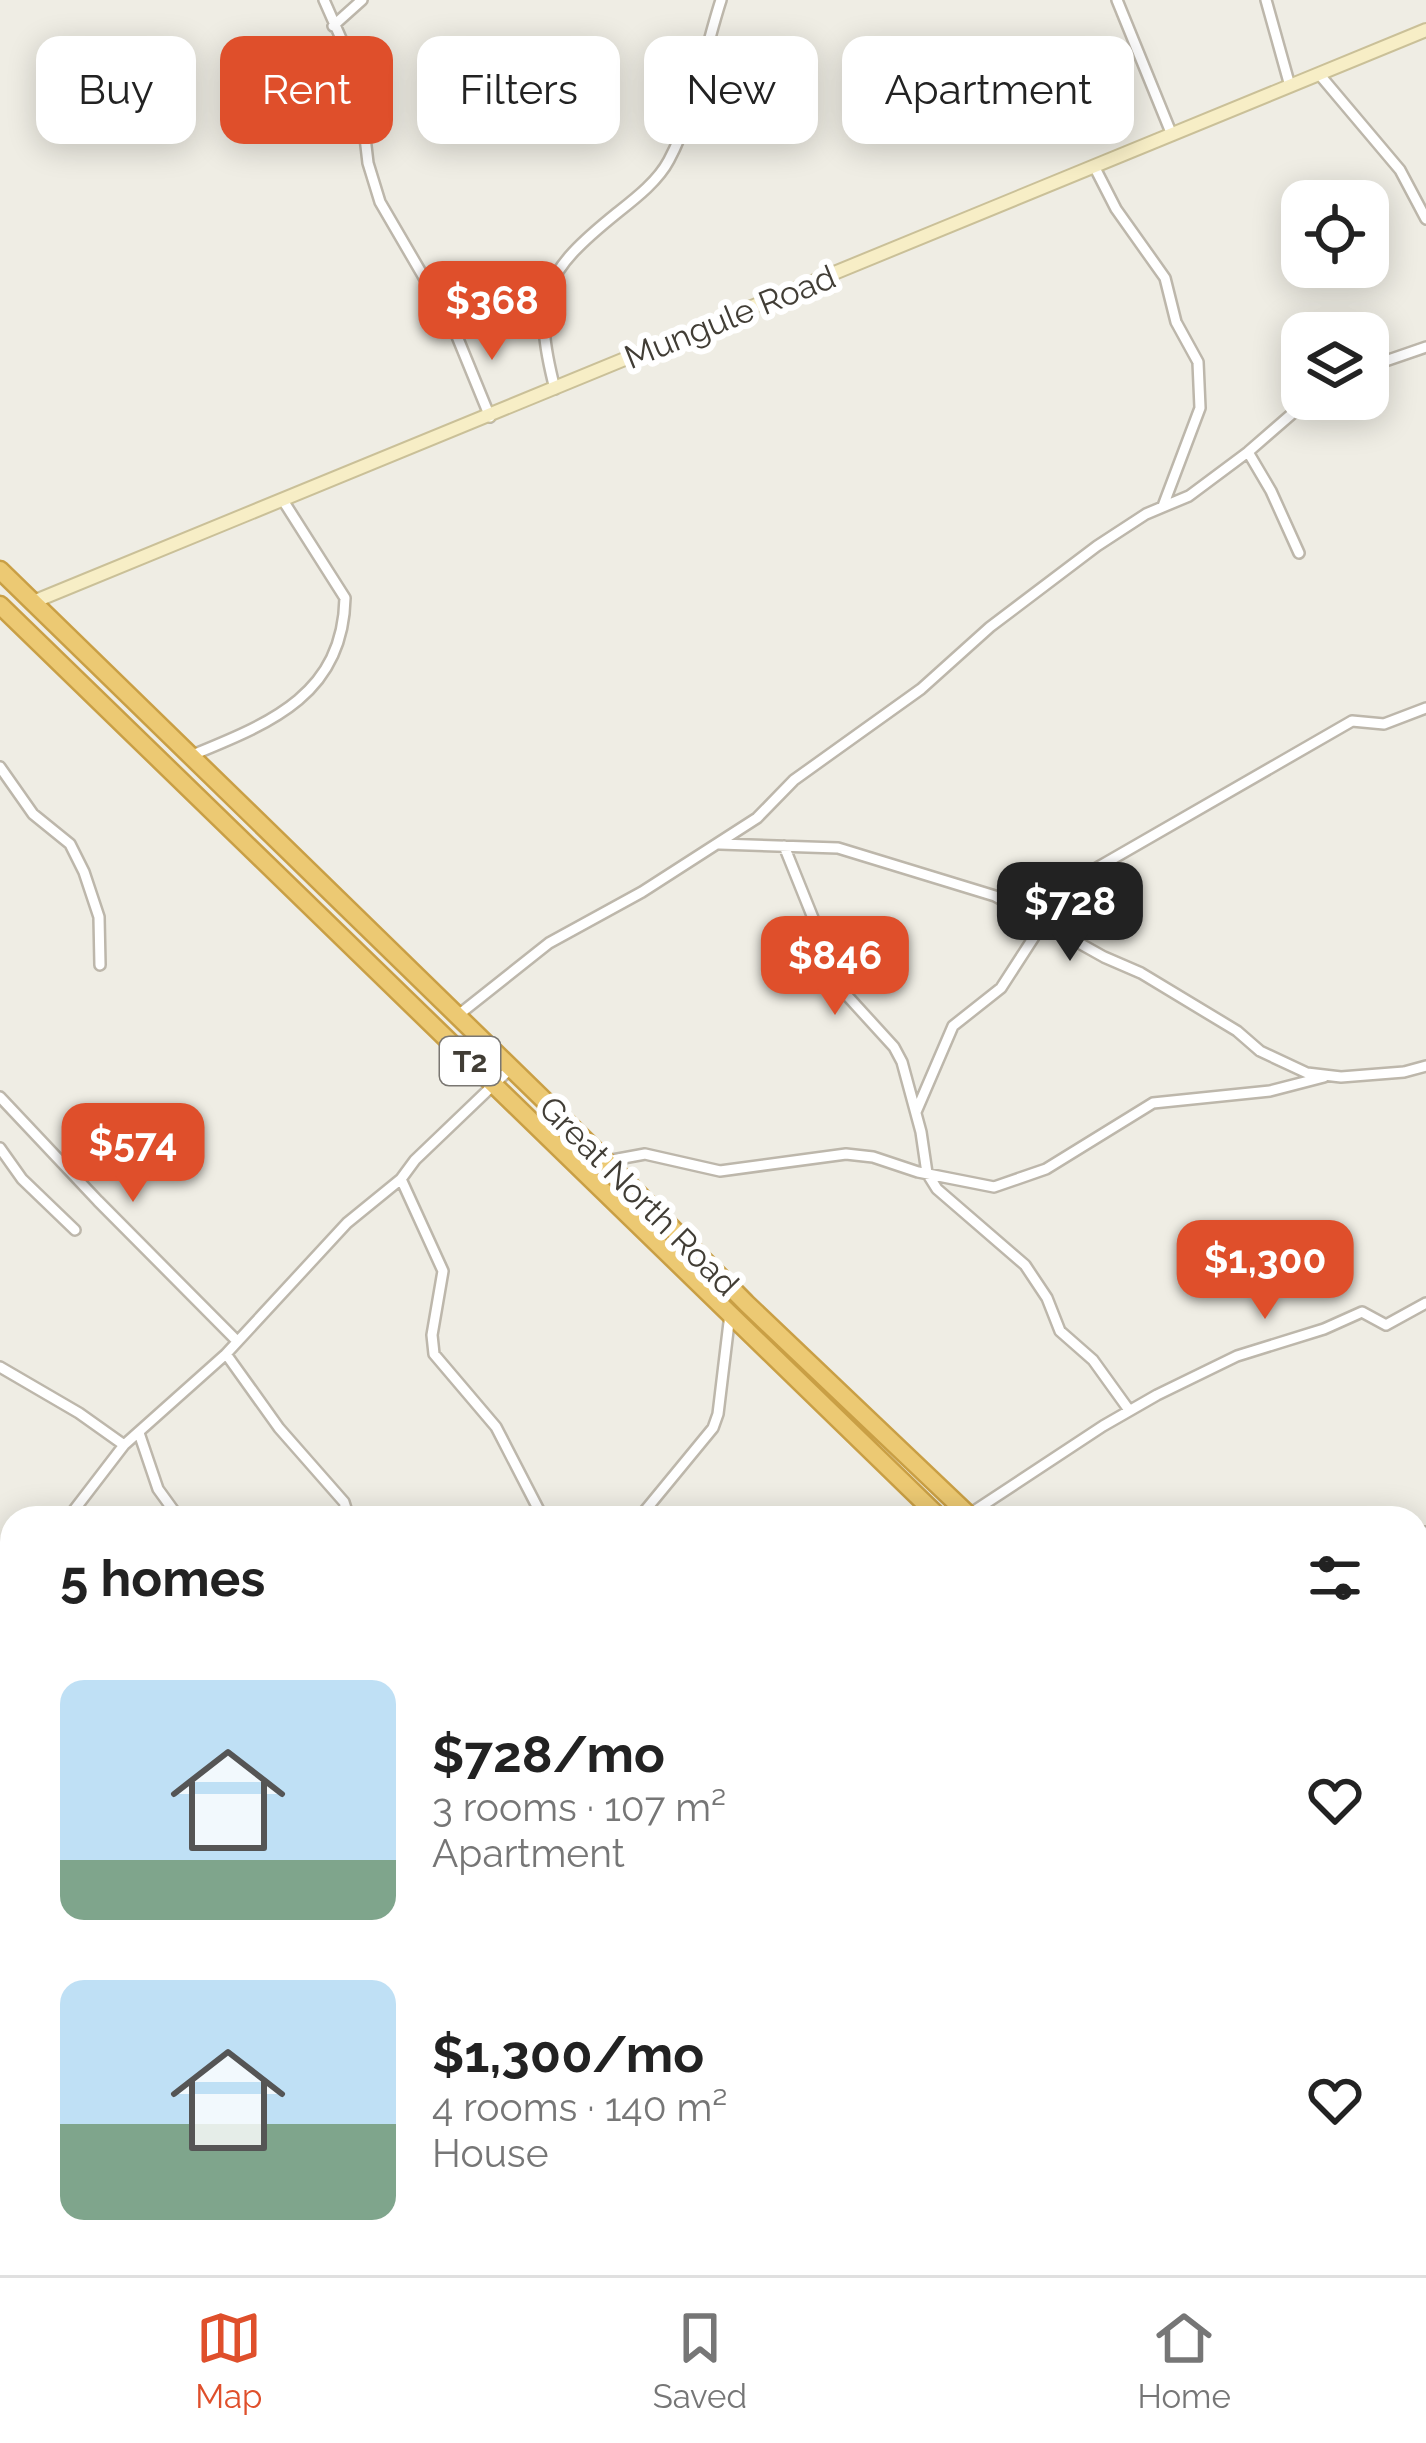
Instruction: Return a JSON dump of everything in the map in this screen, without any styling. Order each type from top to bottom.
[{"type":"highway","name":"Great North Road","points":[[0,571],[511,1068],[746,1304],[959,1506]]},
{"type":"highway","name":"Great North Road","points":[[0,604],[730,1314],[918,1506]]},
{"type":"street","points":[[324,0],[358,77],[368,163],[380,202],[460,340],[490,417]]},
{"type":"street","points":[[333,26],[362,0]]},
{"type":"street","points":[[555,389],[543,331],[549,292],[567,256],[652,182],[668,161],[721,0]]},
{"type":"street","points":[[1117,0],[1172,135]]},
{"type":"street","points":[[1266,0],[1291,86]]},
{"type":"street","name":"Mungule Road","points":[[33,602],[1426,30]]},
{"type":"street","points":[[1319,74],[1400,170],[1426,219]]},
{"type":"street","points":[[1095,168],[1165,278],[1176,322],[1198,362],[1200,408],[1163,506]]},
{"type":"street","points":[[1389,360],[1426,347]]},
{"type":"street","points":[[458,1016],[549,943],[757,818],[794,780],[921,689],[990,627],[1097,547],[1163,506],[1190,496],[1285,420]]},
{"type":"street","points":[[1248,452],[1299,554]]},
{"type":"street","points":[[190,756],[281,714],[306,696],[331,658],[345,598],[284,502]]},
{"type":"street","points":[[1022,911],[1352,721],[1384,724],[1426,709]]},
{"type":"street","points":[[0,767],[33,814],[70,844],[85,872],[99,917],[100,965]]},
{"type":"street","points":[[720,844],[838,848],[995,896],[1141,973],[1282,1063],[1324,1077]]},
{"type":"street","points":[[784,846],[842,990],[894,1047],[909,1082],[927,1173],[937,1189],[1025,1265],[1047,1298],[1060,1331],[1093,1360],[1129,1410]]},
{"type":"street","points":[[916,1112],[953,1026],[1000,988],[1043,923]]},
{"type":"street","points":[[605,1162],[645,1154],[721,1171],[846,1154],[978,1186],[1006,1185],[1046,1169],[1153,1103],[1270,1091],[1324,1077],[1415,1071],[1426,1066]]},
{"type":"street","points":[[77,1506],[124,1445],[226,1354],[346,1223],[401,1179],[511,1068]]},
{"type":"street","points":[[0,1097],[237,1341]]},
{"type":"street","points":[[0,1114],[14,1115]]},
{"type":"street","points":[[0,1148],[22,1179],[75,1230]]},
{"type":"street","points":[[401,1179],[442,1271],[432,1335],[434,1354],[496,1427],[537,1506]]},
{"type":"street","points":[[985,1506],[1129,1410],[1264,1345],[1324,1329],[1361,1312],[1386,1325],[1426,1303]]},
{"type":"street","points":[[649,1506],[712,1428],[718,1414],[730,1314]]},
{"type":"street","points":[[226,1354],[279,1428],[345,1506]]},
{"type":"street","points":[[0,1367],[80,1413],[124,1445]]},
{"type":"street","points":[[139,1433],[158,1489],[170,1506]]}]
